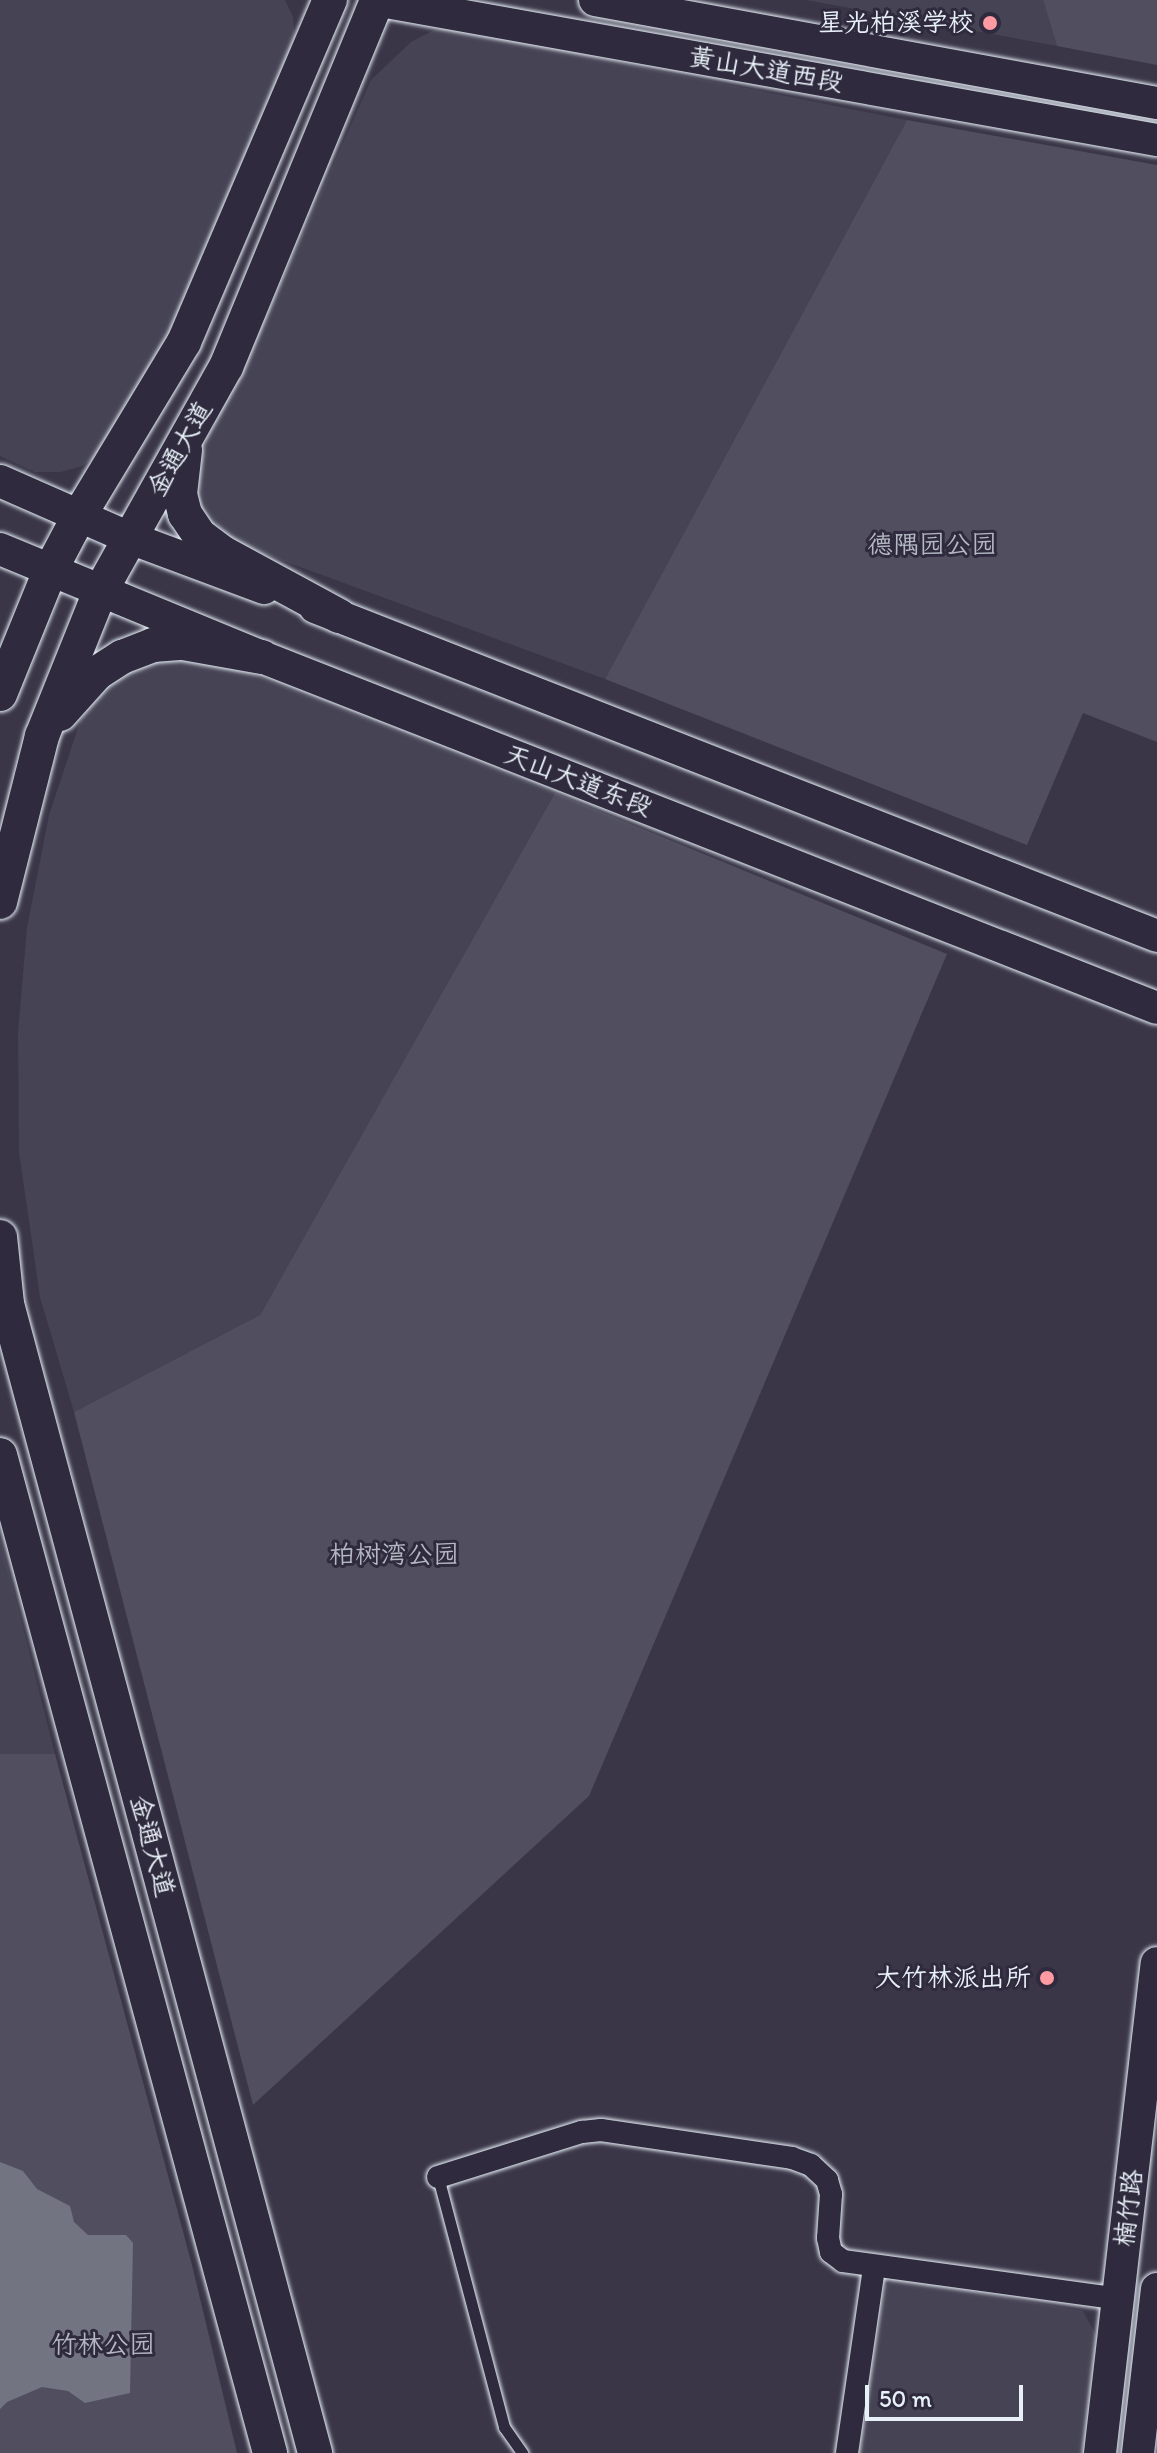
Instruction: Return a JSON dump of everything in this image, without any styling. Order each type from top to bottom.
[{"type":"main road","name":"金通大道","points":[[0,694],[50,571],[79,516],[184,342],[330,0]]},
{"type":"main road","name":"金通大道","points":[[0,902],[42,736],[100,592],[226,367],[376,0]]},
{"type":"main road","name":"黄山大道西段","points":[[376,0],[1157,140]]},
{"type":"main road","name":"黄山大道西段","points":[[595,0],[1157,103]]},
{"type":"main road","points":[[188,435],[180,494],[185,514],[199,535],[223,553],[339,616]]},
{"type":"main road","points":[[0,481],[130,538],[339,616],[1157,936]]},
{"type":"main road","name":"天山大道东段","points":[[0,549],[262,657],[1157,1008]]},
{"type":"main road","points":[[42,736],[97,673],[122,657],[153,645],[183,643],[262,657]]},
{"type":"main road","name":"金通大道","points":[[0,1237],[7,1304],[315,2453]]},
{"type":"main road","name":"金通大道","points":[[0,1455],[270,2453]]},
{"type":"main road","name":"楠竹路","points":[[1100,2453],[1157,1963]]},
{"type":"main road","points":[[221,2276],[233,2401],[247,2453]]},
{"type":"main road","points":[[1138,2453],[1157,2289]]},
{"type":"main road","points":[[302,2401],[334,2453]]},
{"type":"street","points":[[438,2177],[582,2132],[601,2130],[792,2158],[811,2165],[827,2180],[831,2194],[828,2238],[831,2252],[843,2261],[1119,2299]]},
{"type":"street","points":[[847,2453],[874,2267]]},
{"type":"lane","points":[[438,2177],[504,2427],[522,2453]]},
{"type":"shaded area","points":[[0,0],[285,0],[293,17],[295,42],[176,336],[104,451],[82,466],[61,472],[35,472],[0,456]]},
{"type":"shaded area","name":"星光柏溪学校","points":[[806,0],[1043,0],[1057,46]]},
{"type":"shaded area","points":[[456,25],[658,71],[907,120],[605,679],[238,544],[219,527],[206,507],[199,486],[200,462],[207,439],[241,373],[371,80],[411,42],[434,30]]},
{"type":"shaded area","points":[[151,659],[213,659],[555,793],[260,1315],[74,1412],[40,1297],[19,1152],[18,1032],[27,928],[49,815],[80,722],[99,690]]},
{"type":"shaded area","points":[[0,1537],[55,1754],[0,1754]]},
{"type":"shaded area","points":[[895,2278],[1083,2311],[1096,2335],[1082,2453],[860,2453],[885,2286]]},
{"type":"green space","points":[[1043,0],[1157,0],[1157,65],[1057,46]]},
{"type":"green space","name":"德隅园公园","points":[[907,120],[1157,165],[1157,742],[1083,713],[1027,845],[605,679]]},
{"type":"green space","name":"柏树湾公园","points":[[555,793],[947,954],[589,1796],[253,2105],[74,1412],[260,1315]]},
{"type":"green space","name":"竹林公园","points":[[0,1754],[55,1754],[192,2265],[237,2453],[0,2453]]},
{"type":"water","points":[[0,2162],[23,2171],[37,2189],[70,2206],[74,2222],[88,2235],[126,2235],[133,2243],[130,2393],[85,2403],[68,2391],[42,2387],[7,2402],[0,2409]]},
{"type":"place","name":"星光柏溪学校","points":[[990,23]]},
{"type":"place","name":"大竹林派出所","points":[[1047,1978]]}]
